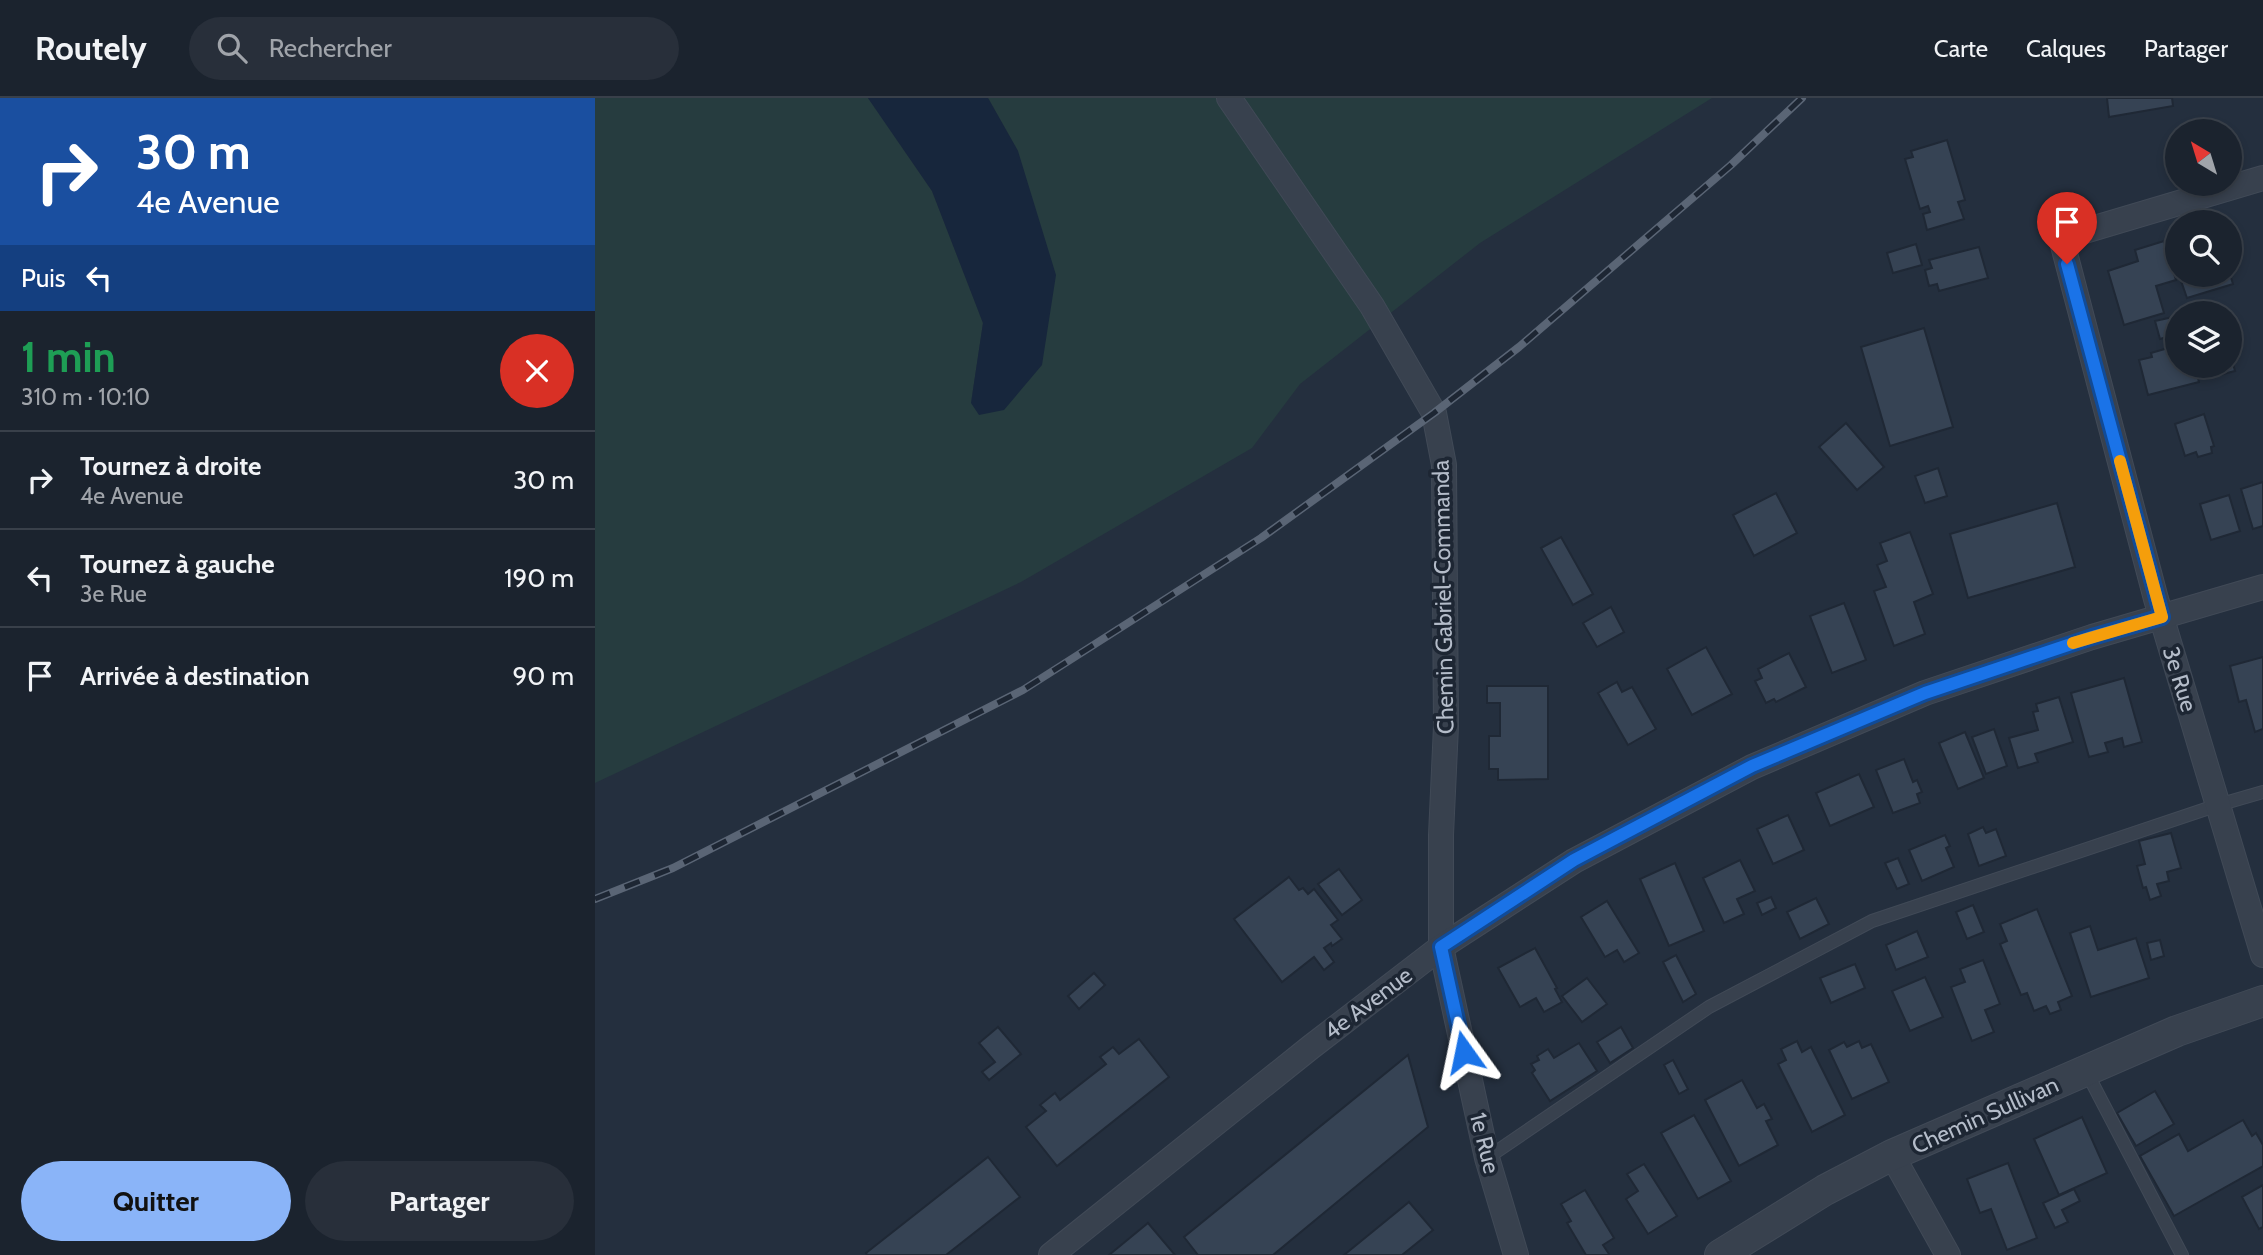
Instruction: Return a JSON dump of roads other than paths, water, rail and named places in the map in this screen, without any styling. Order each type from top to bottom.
[{"type":"street","name":"Chemin Gabriel-Commanda","points":[[1229,98],[1373,306],[1434,414],[1444,465],[1446,726],[1441,835],[1441,947]]},
{"type":"street","name":"3e Rue","points":[[2263,178],[2061,238],[2162,617],[2263,955]]},
{"type":"street","name":"4e Avenue","points":[[1051,1255],[1441,947],[1574,860],[1752,766],[1925,693],[2092,637],[2263,587]]},
{"type":"street","name":"1e Rue","points":[[1441,947],[1487,1158],[1516,1255]]},
{"type":"street","name":"Chemin Sullivan","points":[[1725,1254],[1825,1190],[1892,1155],[2177,1031],[2263,1001]]},
{"type":"street","points":[[1892,1155],[1948,1255]]},
{"type":"lane","points":[[1487,1158],[1709,1007],[1872,921],[2263,792]]},
{"type":"lane","points":[[2085,1071],[2182,1255]]},
{"type":"water","points":[[868,98],[988,98],[1018,151],[1056,275],[1042,365],[1004,410],[979,415],[971,403],[983,323],[932,191]]},
{"type":"railway","points":[[595,899],[673,868],[1023,690],[1261,538],[1434,413],[1519,347],[1731,165],[1802,98]]}]
